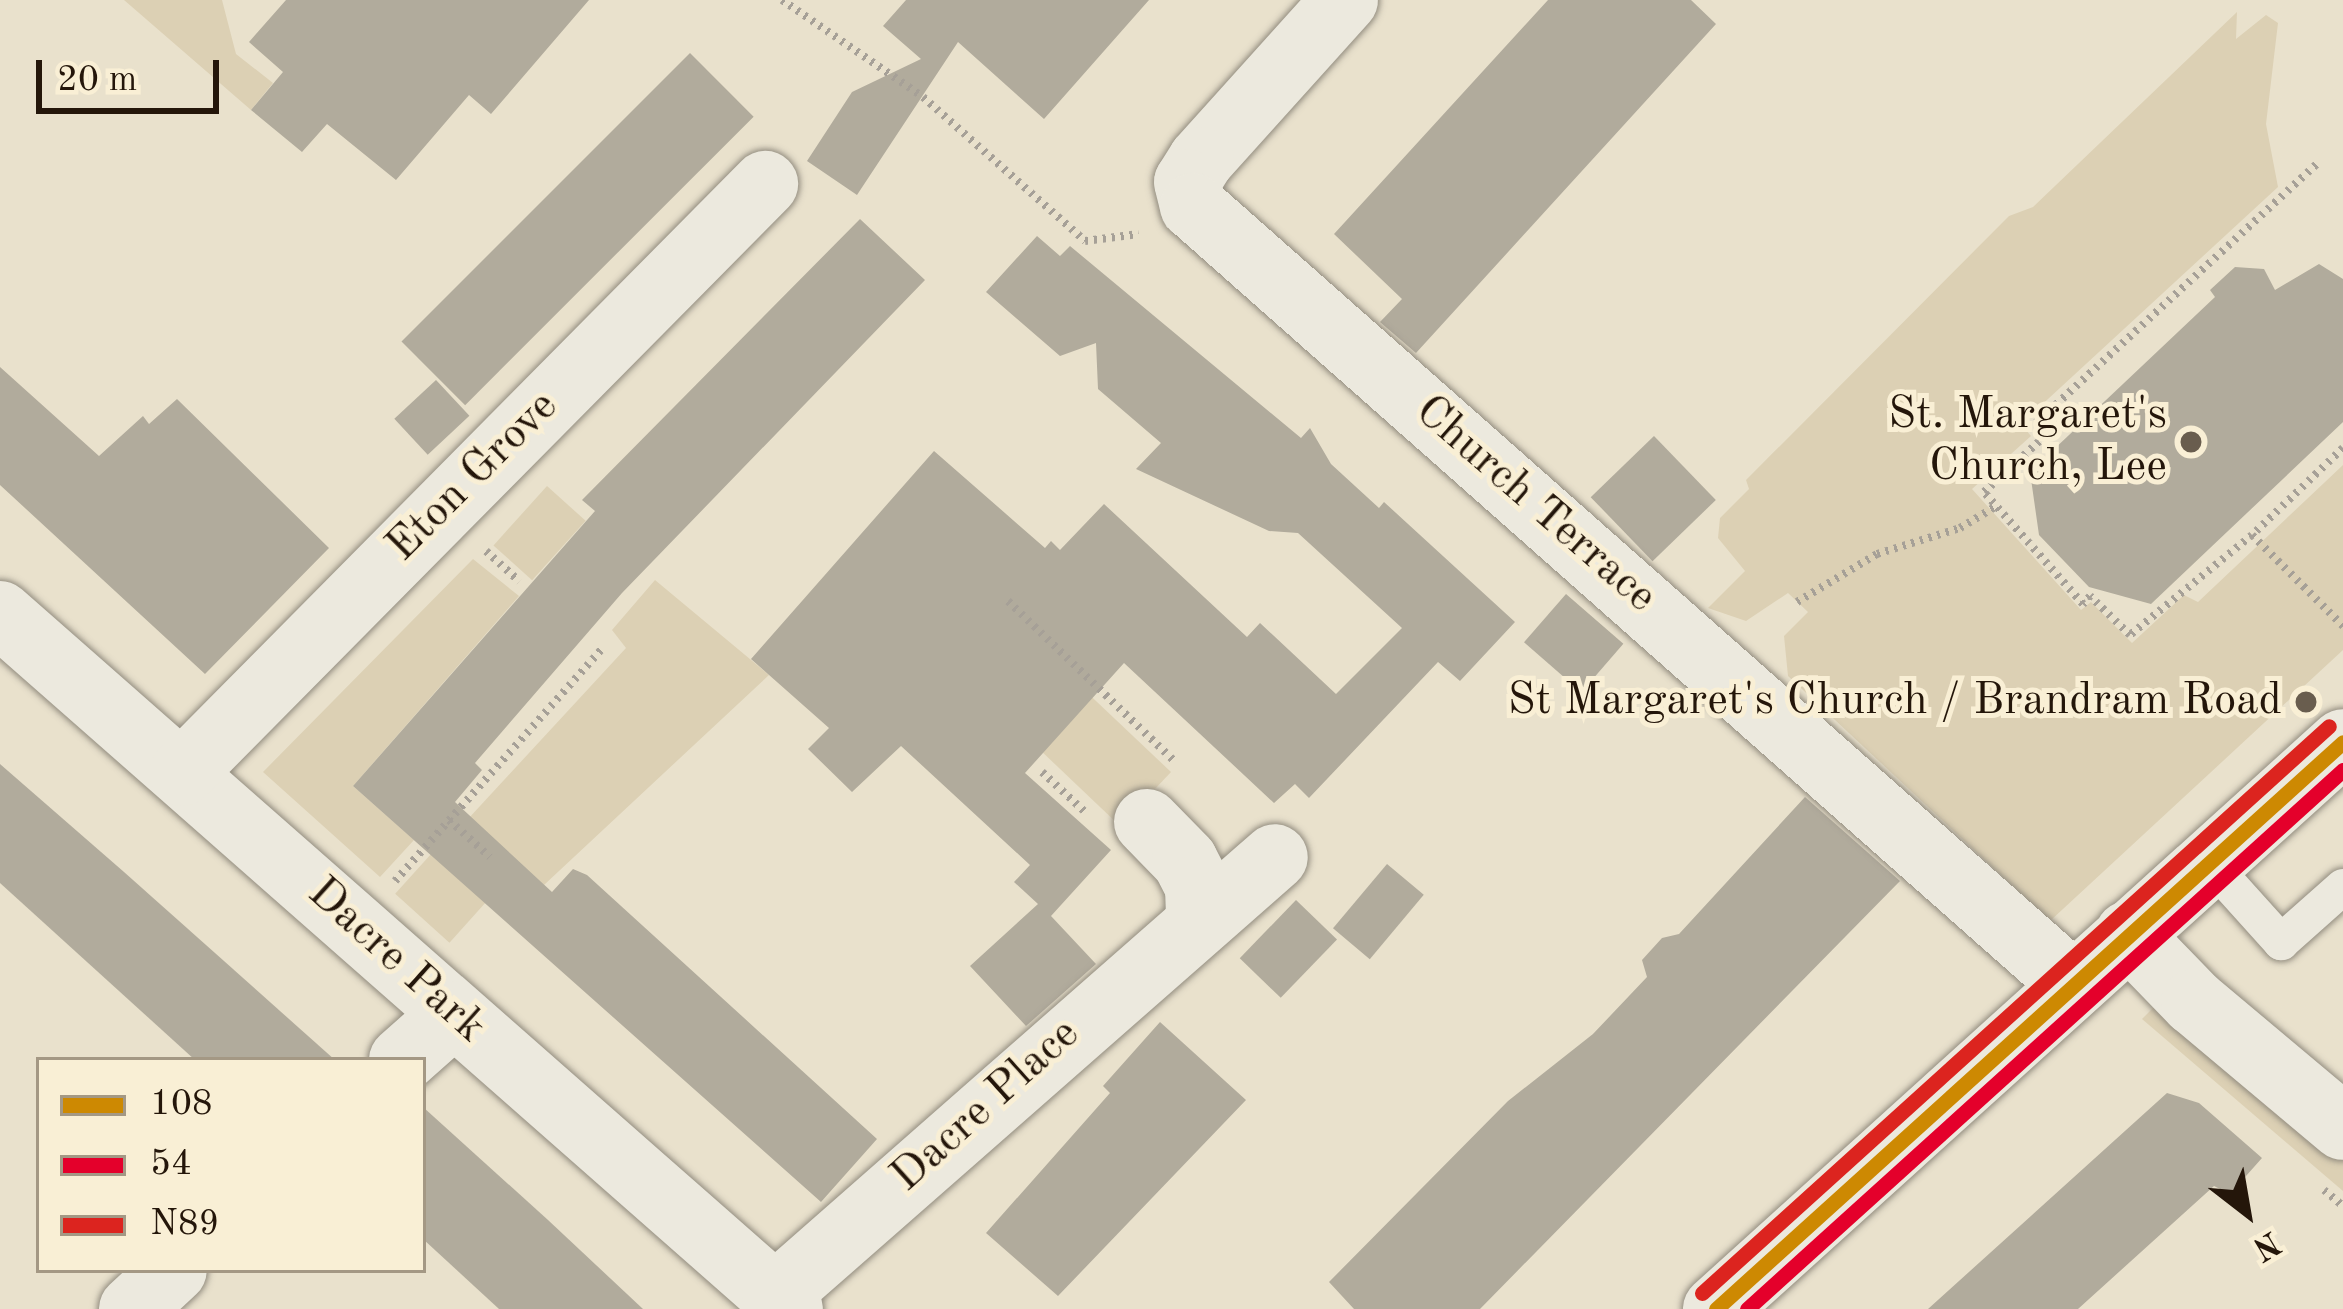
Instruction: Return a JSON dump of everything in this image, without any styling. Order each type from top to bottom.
[{"type":"street","name":"Church Terrace","points":[[1345,0],[1187,182],[1193,206],[2073,984]]},
{"type":"street","name":"Eton Grove","points":[[182,773],[766,184]]},
{"type":"street","name":"Dacre Park","points":[[0,614],[783,1302]]},
{"type":"street","points":[[1716,1309],[2343,742]]},
{"type":"street","points":[[1169,800],[1185,861],[1198,886],[1199,919]]},
{"type":"street","name":"Dacre Place","points":[[783,1302],[1199,919],[1275,857]]},
{"type":"street","points":[[2128,934],[2194,1002],[2343,1127]]},
{"type":"street","points":[[405,1057],[454,1013]]},
{"type":"street","points":[[132,1309],[171,1273]]},
{"type":"lane","points":[[2209,862],[2281,942],[2343,887]]},
{"type":"path","points":[[782,0],[923,97],[1085,241],[1214,225]]},
{"type":"path","points":[[2317,164],[2036,423],[2047,434],[1984,492],[2083,604],[2090,596],[2131,635],[2252,535],[2343,448]]},
{"type":"path","points":[[1797,602],[1877,554],[1960,528],[1998,506]]},
{"type":"path","points":[[2252,535],[2343,626]]},
{"type":"path","points":[[1008,601],[1169,800]]},
{"type":"path","points":[[382,896],[601,650]]},
{"type":"path","points":[[449,820],[490,857]]},
{"type":"shaded area","points":[[124,0],[222,0],[236,54],[273,83],[251,110]]},
{"type":"shaded area","points":[[2237,12],[2236,39],[2266,15],[2278,23],[2266,124],[2278,187],[2021,424],[2031,436],[1972,489],[2081,610],[2091,602],[2132,643],[2184,595],[2198,602],[2343,465],[2343,650],[2050,921],[1788,676],[1784,636],[1808,612],[1788,593],[1746,621],[1708,608],[1745,571],[1718,538],[1720,518],[1749,489],[1746,480],[2009,216],[2033,207]]},
{"type":"shaded area","points":[[547,486],[586,521],[532,580],[493,545]]},
{"type":"shaded area","points":[[473,559],[519,596],[353,786],[414,840],[380,877],[263,772]]},
{"type":"shaded area","points":[[655,580],[769,675],[544,885],[468,819],[626,648],[612,630]]},
{"type":"shaded area","points":[[1001,611],[1171,772],[1120,826],[1038,748]]},
{"type":"shaded area","points":[[432,853],[486,902],[449,943],[395,894]]},
{"type":"shaded area","points":[[2156,1005],[2343,1156],[2343,1191],[2142,1019]]},
{"type":"building","points":[[286,0],[589,0],[491,114],[469,95],[396,180],[327,124],[302,152],[251,110],[283,72],[249,42]]},
{"type":"building","points":[[906,0],[1149,0],[1044,119],[958,42],[857,195],[807,161],[852,92],[921,59],[883,26]]},
{"type":"building","points":[[1548,0],[1691,0],[1716,24],[1416,353],[1380,322],[1402,299],[1334,234]]},
{"type":"building","points":[[690,53],[754,117],[465,405],[402,341]]},
{"type":"building","points":[[860,219],[925,280],[622,593],[475,763],[482,770],[455,802],[552,892],[573,869],[587,875],[877,1139],[821,1202],[353,786],[595,511],[582,500]]},
{"type":"building","points":[[1037,236],[1060,256],[1070,246],[1301,438],[1310,428],[1331,464],[1379,508],[1384,502],[1515,622],[1460,681],[1438,662],[1309,798],[1295,784],[1274,803],[1124,663],[1025,773],[1111,850],[1051,916],[1096,964],[1026,1026],[970,966],[1038,904],[1014,882],[1030,865],[901,746],[852,792],[808,749],[829,728],[751,659],[934,451],[1045,548],[1051,541],[1060,550],[1104,504],[1247,637],[1260,623],[1336,694],[1402,628],[1298,533],[1269,531],[1136,469],[1161,443],[1098,389],[1096,343],[1060,356],[986,292]]},
{"type":"building","name":"St. Margaret's Church, Lee","points":[[2319,264],[2343,279],[2343,422],[2151,604],[2089,587],[2039,535],[2030,472],[2215,297],[2210,290],[2235,267],[2264,269],[2275,290]]},
{"type":"building","points":[[0,367],[99,456],[143,416],[149,424],[177,399],[329,548],[205,674],[0,485]]},
{"type":"building","points":[[436,380],[469,416],[428,455],[394,419]]},
{"type":"building","points":[[1654,436],[1716,500],[1653,561],[1591,497]]},
{"type":"building","points":[[1566,594],[1623,644],[1581,692],[1524,642]]},
{"type":"building","points":[[0,764],[332,1057],[192,1057],[0,883]]},
{"type":"building","points":[[1805,797],[1900,881],[1480,1309],[1354,1309],[1329,1282],[1508,1101],[1593,1034],[1647,977],[1642,960],[1662,938],[1679,934]]},
{"type":"building","points":[[1387,864],[1424,895],[1370,959],[1333,928]]},
{"type":"building","points":[[1296,900],[1337,940],[1281,998],[1240,958]]},
{"type":"building","points":[[1160,1022],[1246,1100],[1058,1296],[986,1233],[1110,1093],[1103,1086]]},
{"type":"building","points":[[2167,1093],[2199,1103],[2262,1158],[2230,1194],[2214,1186],[2078,1309],[1928,1309]]},
{"type":"building","points":[[426,1110],[643,1309],[499,1309],[426,1242]]},
{"type":"transit line","name":"N89","points":[[1702,1293],[2329,726]]},
{"type":"transit line","name":"108","points":[[1716,1309],[2343,742]]},
{"type":"transit line","name":"54","points":[[1747,1309],[2343,770]]},
{"type":"place","name":"St. Margaret's Church, Lee","points":[[2191,442]]},
{"type":"place","name":"St Margaret's Church / Brandram Road","points":[[2306,702]]}]
